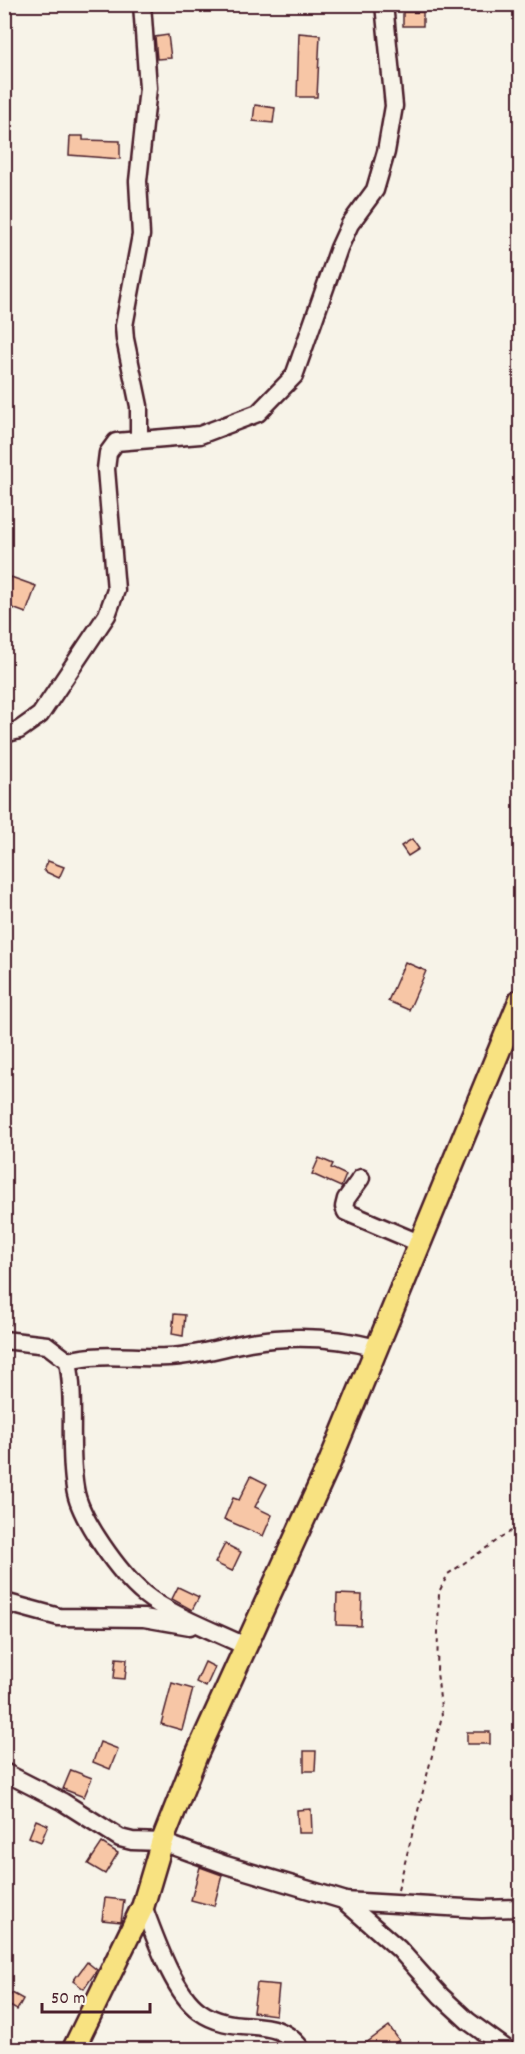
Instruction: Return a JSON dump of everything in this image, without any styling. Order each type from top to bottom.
[{"type":"main road","points":[[73,2049],[143,1906],[162,1842],[196,1756],[329,1464],[418,1243],[479,1106],[520,1000]]},
{"type":"street","points":[[139,439],[139,406],[124,326],[141,235],[138,181],[148,88],[142,4]]},
{"type":"street","points":[[4,734],[19,730],[40,716],[107,615],[116,590],[106,469],[108,453],[116,442],[200,435],[258,413],[294,376],[339,248],[350,224],[375,190],[386,152],[394,106],[384,4]]},
{"type":"street","points":[[361,1178],[346,1199],[344,1207],[346,1212],[418,1243]]},
{"type":"street","points":[[68,1361],[93,1356],[171,1357],[248,1342],[289,1338],[349,1341],[377,1348]]},
{"type":"street","points":[[4,1340],[47,1345],[68,1361],[73,1403],[75,1489],[83,1514],[98,1539],[144,1594],[245,1646]]},
{"type":"street","points":[[4,1602],[59,1617],[101,1620],[144,1618],[214,1630]]},
{"type":"street","points":[[4,1772],[63,1802],[120,1838],[162,1842],[226,1865],[343,1900],[482,1909],[520,1908]]},
{"type":"street","points":[[343,1900],[399,1949],[441,1996],[468,2021],[508,2049]]},
{"type":"street","points":[[143,1906],[165,1959],[189,2002],[200,2012],[222,2023],[237,2026],[267,2026],[286,2032],[302,2049]]},
{"type":"path","points":[[394,1904],[442,1716],[437,1672],[439,1592],[448,1574],[520,1525]]},
{"type":"path","points":[[516,2049],[520,2018]]},
{"type":"building","points":[[403,12],[423,12],[423,26],[403,26]]},
{"type":"building","points":[[299,33],[320,35],[317,97],[297,97]]},
{"type":"building","points":[[168,35],[171,58],[157,59],[155,37]]},
{"type":"building","points":[[255,105],[275,108],[273,123],[253,121]]},
{"type":"building","points":[[70,136],[83,136],[83,140],[120,141],[120,159],[69,155]]},
{"type":"building","points":[[11,577],[36,586],[26,613],[4,605],[4,593]]},
{"type":"building","points":[[412,839],[419,849],[408,856],[401,846]]},
{"type":"building","points":[[48,861],[64,867],[59,878],[44,871]]},
{"type":"building","points":[[405,962],[426,971],[409,1010],[388,1001]]},
{"type":"building","points":[[319,1158],[333,1164],[331,1168],[346,1175],[341,1187],[312,1174]]},
{"type":"building","points":[[174,1314],[185,1315],[183,1336],[172,1334]]},
{"type":"building","points":[[251,1476],[267,1484],[255,1507],[272,1515],[263,1536],[224,1519],[233,1498],[239,1500]]},
{"type":"building","points":[[225,1544],[241,1552],[232,1571],[215,1563]]},
{"type":"building","points":[[178,1587],[199,1597],[192,1610],[172,1599]]},
{"type":"building","points":[[337,1594],[362,1595],[361,1626],[336,1625]]},
{"type":"building","points":[[116,1658],[127,1659],[125,1679],[114,1678]]},
{"type":"building","points":[[205,1662],[215,1667],[206,1687],[196,1682]]},
{"type":"building","points":[[172,1683],[193,1689],[182,1730],[161,1724]]},
{"type":"building","points":[[467,1732],[490,1732],[490,1744],[467,1744]]},
{"type":"building","points":[[100,1742],[118,1749],[110,1769],[93,1762]]},
{"type":"building","points":[[304,1751],[316,1751],[315,1771],[304,1771]]},
{"type":"building","points":[[71,1770],[92,1778],[84,1797],[63,1789]]},
{"type":"building","points":[[311,1809],[312,1833],[298,1833],[297,1810]]},
{"type":"building","points":[[36,1820],[48,1825],[41,1842],[29,1837]]},
{"type":"building","points":[[102,1843],[118,1853],[105,1874],[88,1864]]},
{"type":"building","points":[[200,1867],[222,1875],[214,1906],[191,1900]]},
{"type":"building","points":[[105,1898],[124,1900],[121,1922],[102,1920]]},
{"type":"building","points":[[87,1962],[97,1970],[84,1989],[73,1981]]},
{"type":"building","points":[[257,1983],[279,1985],[276,2015],[253,2012]]},
{"type":"building","points":[[12,1993],[23,1999],[17,2010],[6,2004]]},
{"type":"building","points":[[389,2026],[399,2040],[387,2049],[358,2049]]}]
